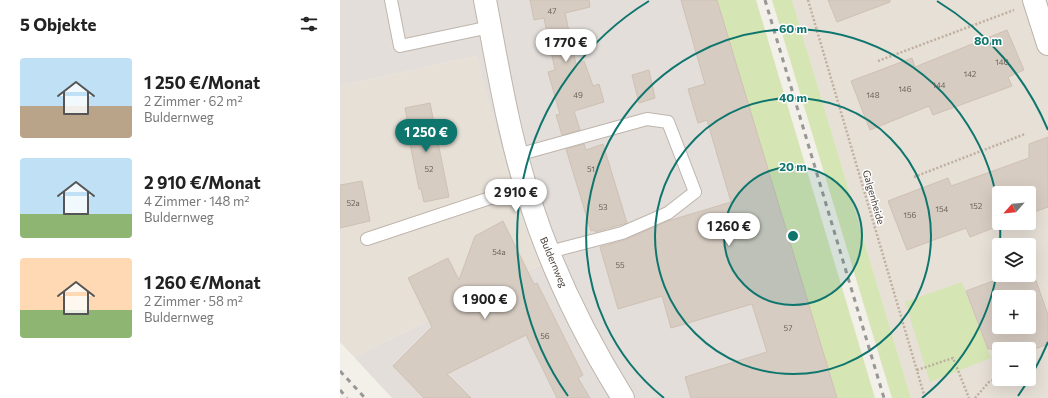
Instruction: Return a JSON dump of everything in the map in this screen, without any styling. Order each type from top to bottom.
[{"type":"street","name":"Buldernweg","points":[[484,0],[518,155],[526,186],[549,252],[581,324],[623,398]]},
{"type":"street","points":[[1035,1],[1048,44]]},
{"type":"lane","points":[[391,0],[400,46],[490,26]]},
{"type":"lane","points":[[518,155],[647,119],[668,122],[695,192],[668,213],[622,233],[549,252]]},
{"type":"lane","points":[[367,239],[526,186]]},
{"type":"path","name":"Galgenheide","points":[[808,0],[925,398]]},
{"type":"path","points":[[878,62],[1035,1]]},
{"type":"path","points":[[914,178],[1025,134]]},
{"type":"path","points":[[917,370],[953,358],[968,398]]},
{"type":"path","points":[[975,398],[992,380]]},
{"type":"shaded area","points":[[340,0],[717,0],[837,398],[392,398],[354,357],[540,265],[515,199],[476,56],[340,86]]},
{"type":"shaded area","points":[[792,0],[1048,0],[1048,398],[911,398]]},
{"type":"shaded area","points":[[476,56],[515,199],[540,265],[354,357],[340,342],[340,86]]},
{"type":"green space","points":[[717,0],[756,0],[875,398],[837,398]]},
{"type":"green space","points":[[772,0],[792,0],[911,398],[892,398]]},
{"type":"green space","points":[[962,282],[991,358],[930,382],[905,302]]},
{"type":"building","points":[[530,0],[589,0],[590,7],[565,13],[576,64],[584,61],[593,86],[599,84],[604,102],[574,111],[580,130],[562,135],[556,115],[560,114],[548,72],[555,70],[544,18],[534,20]]},
{"type":"building","points":[[681,0],[717,0],[837,398],[691,398],[685,377],[767,352],[752,304],[671,328],[662,296],[618,309],[600,247],[625,240],[668,221],[731,202],[707,120],[698,123],[688,89],[705,84]]},
{"type":"building","points":[[828,0],[890,0],[890,2],[837,22]]},
{"type":"building","points":[[1007,30],[1024,70],[1008,77],[1012,86],[933,115],[929,106],[870,130],[851,81],[912,58],[915,67]]},
{"type":"building","points":[[649,70],[655,98],[639,103],[632,75]]},
{"type":"building","points":[[430,103],[449,197],[424,202],[421,189],[419,189],[406,124],[408,124],[405,108]]},
{"type":"building","points":[[1048,137],[1048,207],[1036,211],[1036,186],[992,186],[992,228],[970,237],[966,228],[907,250],[888,201],[948,178],[951,186],[1029,158],[1029,144]]},
{"type":"building","points":[[584,144],[586,150],[603,144],[627,223],[595,232],[595,230],[591,231],[566,149]]},
{"type":"building","points":[[362,181],[370,221],[340,228],[340,185]]},
{"type":"building","points":[[503,221],[534,284],[537,283],[583,375],[578,378],[590,398],[557,398],[526,335],[447,374],[471,398],[424,398],[393,366],[432,327],[408,278],[448,258],[459,280],[475,236]]},
{"type":"building","points":[[992,281],[1036,282],[1036,281],[1048,315],[1048,344],[1036,349],[1036,342],[992,342],[992,349],[988,349],[966,291]]},
{"type":"railway","points":[[765,0],[884,398]]},
{"type":"railway","points":[[340,371],[365,398]]},
{"type":"railway","points":[[340,390],[347,398]]}]
